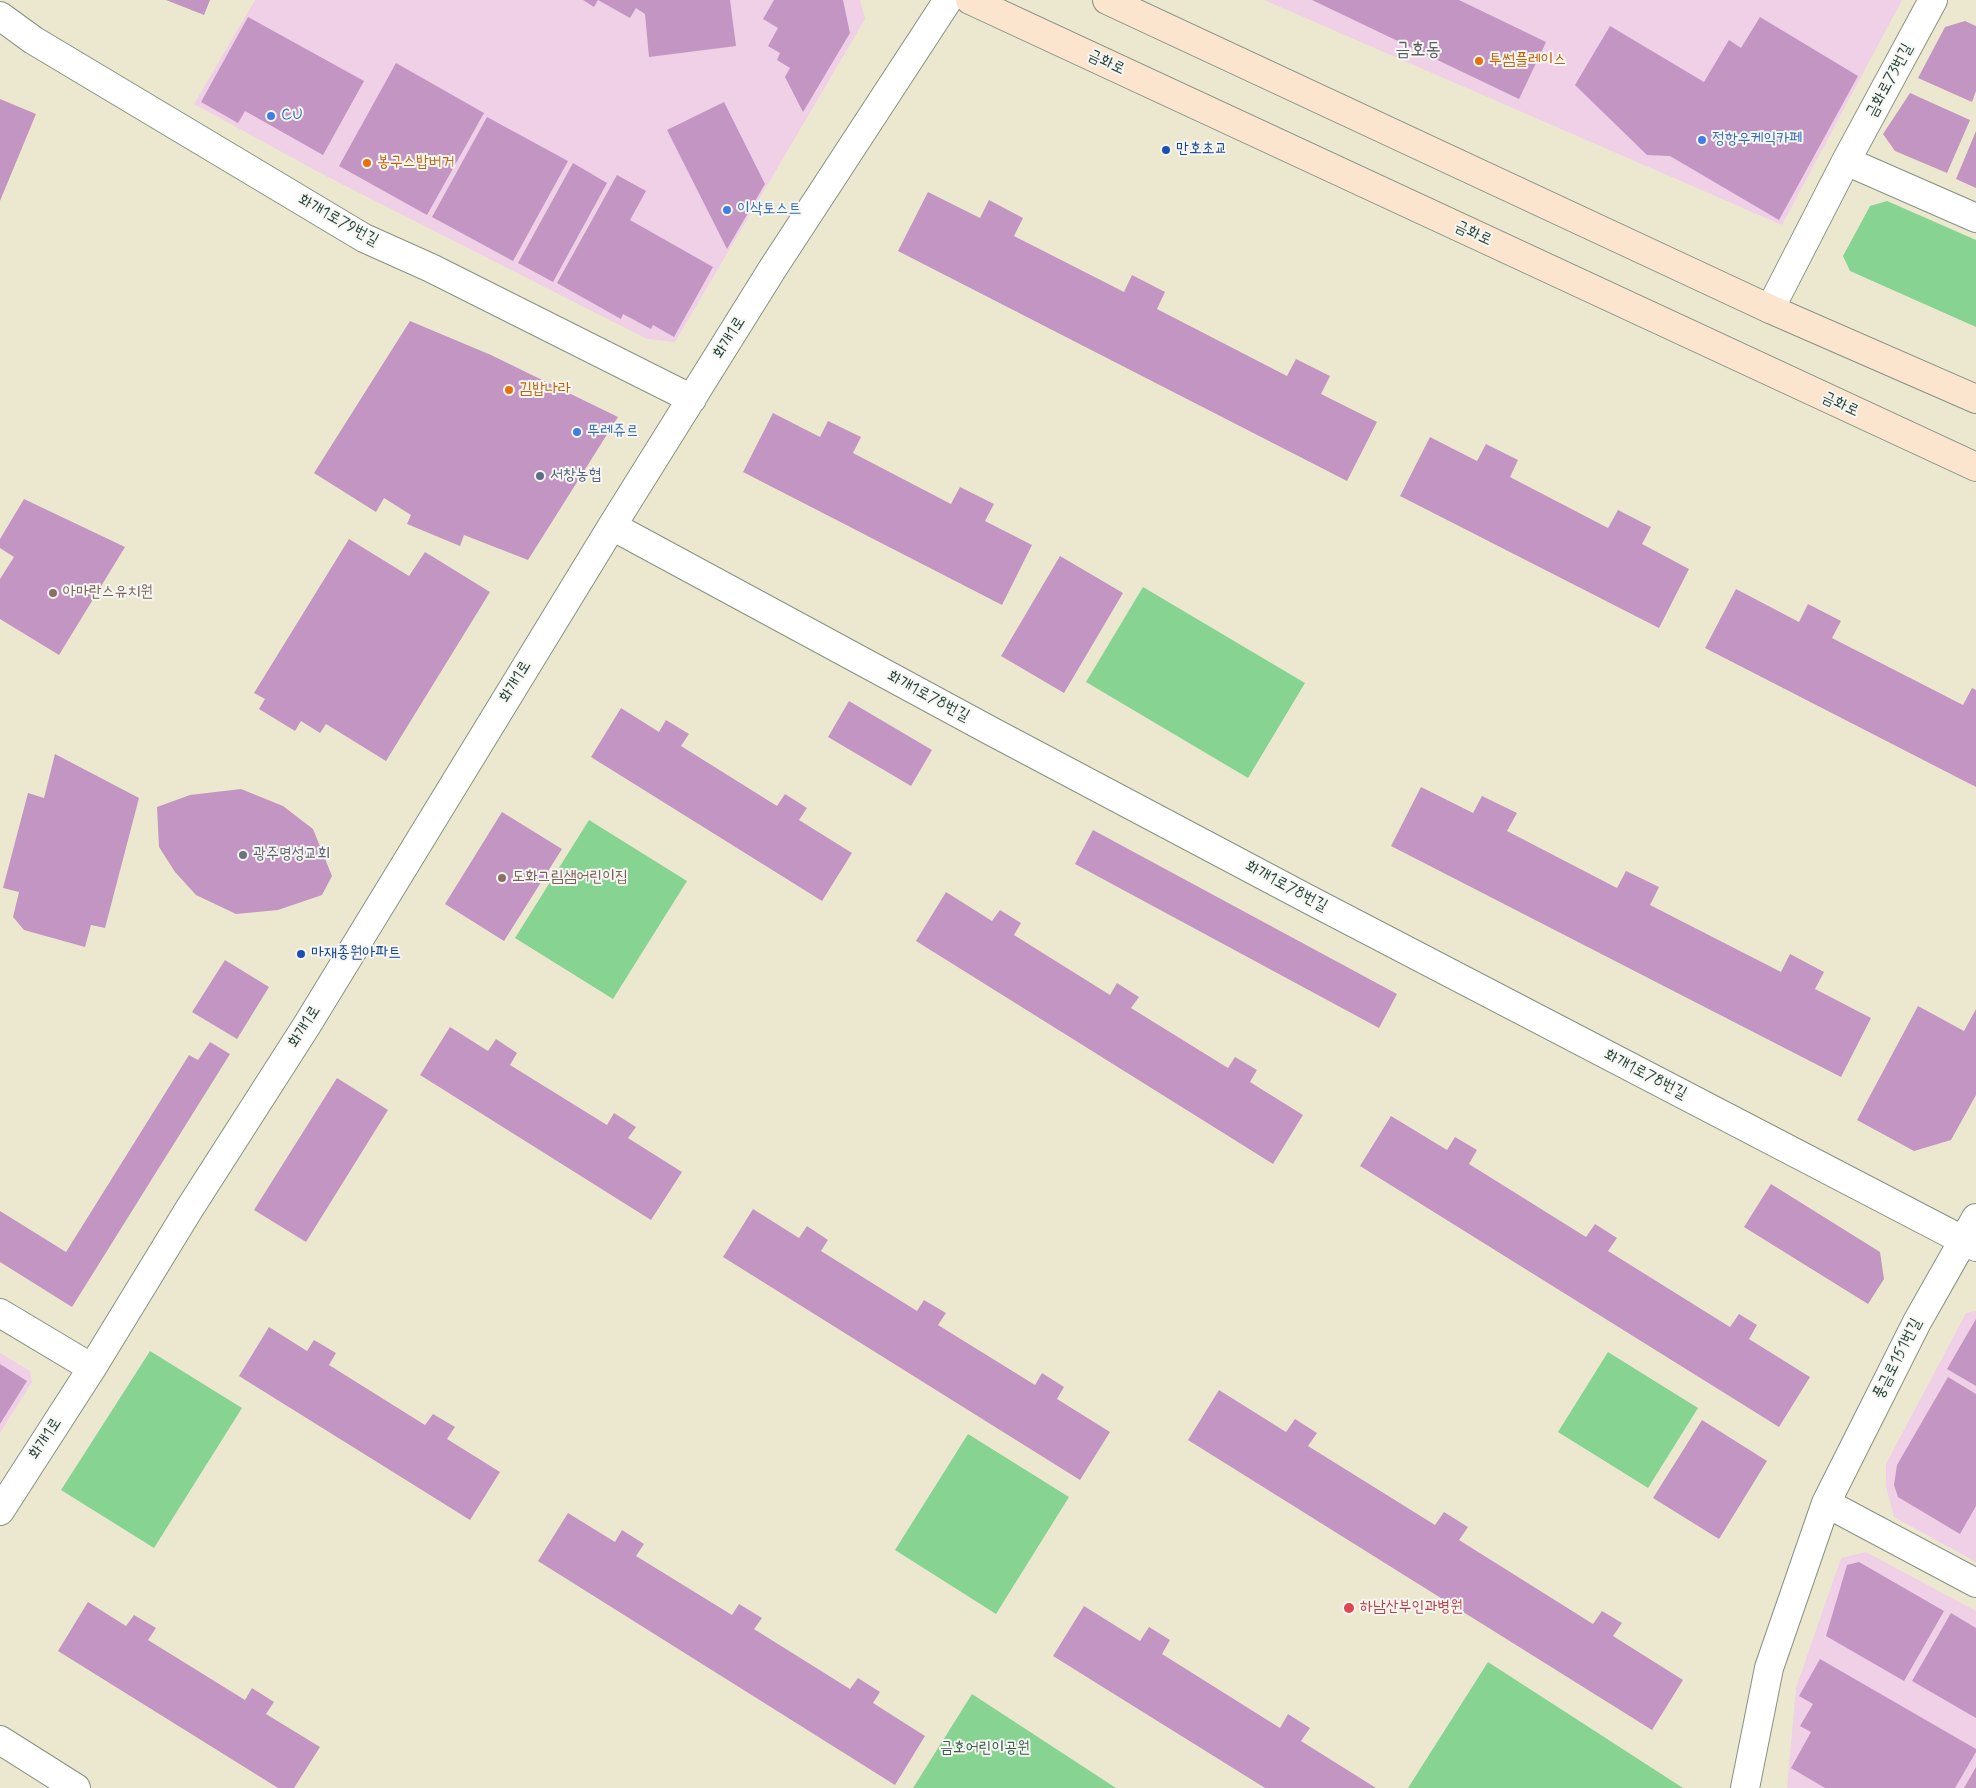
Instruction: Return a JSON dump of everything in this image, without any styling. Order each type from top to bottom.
[{"type":"main road","name":"금화로","points":[[970,0],[1976,467]]},
{"type":"main road","points":[[1107,0],[1770,309],[1976,399]]},
{"type":"street","name":"화개1로","points":[[0,1511],[92,1368],[188,1211],[306,1025],[612,526],[773,268],[948,0]]},
{"type":"street","name":"금화로73번길","points":[[1770,309],[1933,0]]},
{"type":"street","name":"화개1로79번길","points":[[0,16],[32,40],[364,238],[431,268],[692,399]]},
{"type":"street","points":[[1846,162],[1976,218]]},
{"type":"street","name":"화개1로78번길","points":[[612,526],[991,732],[1264,876],[1972,1236]]},
{"type":"street","name":"풍금로151번길","points":[[1744,1788],[1769,1668],[1826,1503],[1917,1322],[1972,1236]]},
{"type":"street","points":[[0,1313],[92,1368]]},
{"type":"street","points":[[1826,1503],[1976,1583]]},
{"type":"street","points":[[0,1740],[76,1788]]},
{"type":"shaded area","points":[[255,0],[860,0],[865,19],[675,342],[647,339],[322,174],[194,104]]},
{"type":"shaded area","points":[[1264,0],[1902,0],[1782,225]]},
{"type":"shaded area","points":[[1976,1311],[1976,1562],[1894,1517],[1886,1486],[1886,1464],[1966,1313]]},
{"type":"shaded area","points":[[0,1353],[30,1371],[32,1382],[0,1433]]},
{"type":"shaded area","points":[[1866,1552],[1976,1611],[1976,1788],[1787,1788],[1796,1688],[1841,1558]]},
{"type":"green space","points":[[1887,201],[1976,240],[1976,327],[1850,271],[1843,256],[1870,206]]},
{"type":"green space","points":[[1143,587],[1305,683],[1248,778],[1086,682]]},
{"type":"green space","points":[[589,820],[687,881],[613,999],[515,938]]},
{"type":"green space","points":[[150,1351],[242,1408],[154,1548],[61,1490]]},
{"type":"green space","points":[[1608,1352],[1698,1408],[1648,1488],[1558,1432]]},
{"type":"green space","points":[[968,1434],[1069,1497],[996,1614],[895,1550]]},
{"type":"green space","points":[[1488,1662],[1683,1788],[1408,1788]]},
{"type":"green space","name":"금호어린이공원","points":[[972,1694],[1116,1788],[913,1788]]},
{"type":"building","points":[[166,0],[210,0],[204,15]]},
{"type":"building","points":[[583,0],[598,0],[594,7]]},
{"type":"building","points":[[598,0],[730,0],[736,46],[649,57],[645,14],[636,8],[630,18]]},
{"type":"building","points":[[774,0],[843,0],[850,33],[803,112],[785,77],[790,68],[777,60],[780,53],[768,46],[778,28],[763,19]]},
{"type":"building","points":[[1312,0],[1459,0],[1546,42],[1519,99]]},
{"type":"building","points":[[248,17],[364,81],[323,155],[245,111],[238,123],[201,102]]},
{"type":"building","points":[[1760,17],[1858,76],[1779,220],[1670,156],[1647,155],[1575,85],[1610,26],[1704,82],[1729,40],[1741,48]]},
{"type":"building","points":[[1965,21],[1976,26],[1976,91],[1972,102],[1918,78],[1945,27]]},
{"type":"building","points":[[396,63],[484,113],[427,215],[339,166]]},
{"type":"building","points":[[1910,93],[1970,120],[1947,173],[1895,151],[1883,134]]},
{"type":"building","points":[[0,99],[36,114],[0,201]]},
{"type":"building","points":[[724,102],[765,184],[727,249],[667,130]]},
{"type":"building","points":[[487,117],[568,161],[513,261],[432,217]]},
{"type":"building","points":[[1976,131],[1976,188],[1956,179]]},
{"type":"building","points":[[573,163],[607,183],[553,282],[518,263]]},
{"type":"building","points":[[617,175],[646,191],[630,220],[713,267],[674,337],[653,325],[651,329],[623,314],[621,319],[557,283]]},
{"type":"building","points":[[928,192],[980,218],[989,200],[1023,218],[1014,236],[1124,292],[1132,275],[1165,292],[1157,309],[1287,376],[1296,359],[1330,376],[1321,394],[1377,422],[1347,481],[898,251]]},
{"type":"building","points":[[410,321],[491,355],[618,417],[528,560],[464,535],[460,546],[407,524],[411,515],[384,498],[376,512],[314,473]]},
{"type":"building","points":[[773,413],[820,437],[828,421],[861,437],[853,453],[951,504],[960,487],[994,504],[985,521],[1032,545],[1002,605],[743,472]]},
{"type":"building","points":[[1430,437],[1477,461],[1486,444],[1518,460],[1510,477],[1608,528],[1618,510],[1651,527],[1642,544],[1689,569],[1659,628],[1400,496]]},
{"type":"building","points":[[24,499],[125,547],[59,655],[0,619],[0,579],[14,557],[0,548],[0,539]]},
{"type":"building","points":[[349,539],[409,576],[425,552],[490,592],[386,761],[326,724],[320,733],[301,721],[295,731],[259,709],[265,699],[254,693]]},
{"type":"building","points":[[1060,556],[1123,593],[1064,693],[1001,656]]},
{"type":"building","points":[[1736,589],[1799,622],[1808,604],[1841,621],[1832,638],[1963,705],[1972,688],[1976,690],[1976,787],[1705,648]]},
{"type":"building","points":[[849,701],[932,750],[911,786],[828,737]]},
{"type":"building","points":[[621,708],[659,732],[666,720],[689,734],[681,746],[777,806],[785,794],[807,808],[799,820],[852,853],[822,901],[591,757]]},
{"type":"building","points":[[55,754],[139,798],[105,928],[91,925],[85,947],[24,930],[13,917],[19,892],[3,888],[28,793],[44,798]]},
{"type":"building","points":[[1421,787],[1473,813],[1482,796],[1517,813],[1507,831],[1617,888],[1626,871],[1659,887],[1650,905],[1781,972],[1790,954],[1824,972],[1815,989],[1871,1018],[1841,1077],[1391,846]]},
{"type":"building","points":[[241,789],[283,806],[313,829],[332,876],[322,895],[278,910],[236,914],[196,895],[175,872],[159,847],[157,807],[190,795]]},
{"type":"building","points":[[502,812],[562,849],[504,941],[445,904]]},
{"type":"building","points":[[1093,830],[1397,994],[1379,1028],[1075,864]]},
{"type":"building","points":[[946,892],[992,921],[1000,910],[1021,923],[1014,935],[1110,995],[1117,983],[1139,997],[1131,1008],[1228,1068],[1235,1057],[1257,1070],[1250,1082],[1303,1115],[1273,1164],[916,941]]},
{"type":"building","points":[[225,960],[269,987],[237,1039],[192,1012]]},
{"type":"building","points":[[1918,1006],[1964,1031],[1976,1009],[1976,1095],[1951,1140],[1914,1151],[1857,1120]]},
{"type":"building","points":[[450,1027],[488,1051],[496,1039],[517,1053],[510,1065],[607,1125],[614,1113],[636,1127],[628,1138],[682,1172],[651,1220],[420,1075]]},
{"type":"building","points":[[210,1042],[230,1054],[72,1307],[0,1262],[0,1211],[66,1252],[189,1055],[198,1060]]},
{"type":"building","points":[[337,1078],[388,1110],[306,1242],[254,1210]]},
{"type":"building","points":[[1391,1116],[1447,1150],[1455,1137],[1477,1150],[1469,1164],[1586,1237],[1595,1224],[1617,1238],[1608,1251],[1730,1327],[1739,1314],[1757,1325],[1749,1339],[1810,1377],[1779,1427],[1360,1166]]},
{"type":"building","points":[[1771,1184],[1880,1252],[1884,1279],[1868,1304],[1744,1227]]},
{"type":"building","points":[[753,1209],[799,1238],[807,1226],[828,1240],[821,1251],[917,1311],[924,1300],[946,1313],[938,1325],[1035,1385],[1042,1373],[1064,1387],[1057,1399],[1110,1432],[1080,1480],[723,1257]]},
{"type":"building","points":[[1976,1319],[1976,1386],[1947,1369]]},
{"type":"building","points":[[269,1327],[307,1351],[314,1340],[336,1353],[329,1365],[425,1425],[433,1414],[455,1427],[447,1439],[500,1472],[470,1520],[239,1376]]},
{"type":"building","points":[[0,1364],[27,1381],[0,1424]]},
{"type":"building","points":[[1948,1377],[1976,1394],[1976,1506],[1960,1534],[1898,1497],[1894,1485],[1897,1465]]},
{"type":"building","points":[[1219,1390],[1286,1432],[1295,1419],[1317,1433],[1308,1446],[1435,1525],[1444,1512],[1468,1527],[1459,1540],[1593,1624],[1602,1611],[1622,1623],[1613,1636],[1683,1680],[1652,1730],[1188,1440]]},
{"type":"building","points":[[1702,1420],[1767,1461],[1719,1539],[1653,1498]]},
{"type":"building","points":[[568,1513],[615,1542],[622,1530],[644,1544],[636,1556],[732,1615],[739,1604],[762,1618],[754,1629],[850,1689],[858,1678],[880,1692],[873,1703],[925,1736],[895,1785],[538,1561]]},
{"type":"building","points":[[1859,1562],[1944,1611],[1904,1681],[1826,1636],[1847,1565]]},
{"type":"building","points":[[88,1602],[126,1626],[134,1615],[156,1628],[148,1640],[245,1700],[252,1688],[274,1702],[266,1714],[320,1747],[294,1788],[278,1788],[58,1651]]},
{"type":"building","points":[[1084,1606],[1140,1641],[1149,1627],[1170,1640],[1162,1654],[1280,1728],[1288,1714],[1310,1728],[1301,1741],[1376,1788],[1265,1788],[1053,1656]]},
{"type":"building","points":[[1951,1613],[1976,1628],[1976,1718],[1912,1681]]},
{"type":"building","points":[[1820,1659],[1976,1749],[1955,1788],[1825,1788],[1791,1768],[1811,1732],[1800,1726],[1813,1704],[1799,1696]]},
{"type":"building","points":[[1976,1767],[1976,1788],[1964,1788]]},
{"type":"place","name":"투썸플레이스","points":[[1479,61]]},
{"type":"place","name":"CU","points":[[271,116]]},
{"type":"place","name":"정항우케익카페","points":[[1702,140]]},
{"type":"place","name":"만호초교","points":[[1166,150]]},
{"type":"place","name":"봉구스밥버거","points":[[367,163]]},
{"type":"place","name":"이삭토스트","points":[[727,210]]},
{"type":"place","name":"김밥나라","points":[[509,390]]},
{"type":"place","name":"뚜레쥬르","points":[[577,432]]},
{"type":"place","name":"서창농협","points":[[540,476]]},
{"type":"place","name":"아마란스유치원","points":[[53,593]]},
{"type":"place","name":"광주명성교회","points":[[243,855]]},
{"type":"place","name":"도화그림샘어린이집","points":[[502,878]]},
{"type":"place","name":"마재종원아파트","points":[[301,954]]},
{"type":"place","name":"하남산부인과병원","points":[[1349,1608]]},
{"type":"district","name":"금호동","points":[[1418,51]]}]
